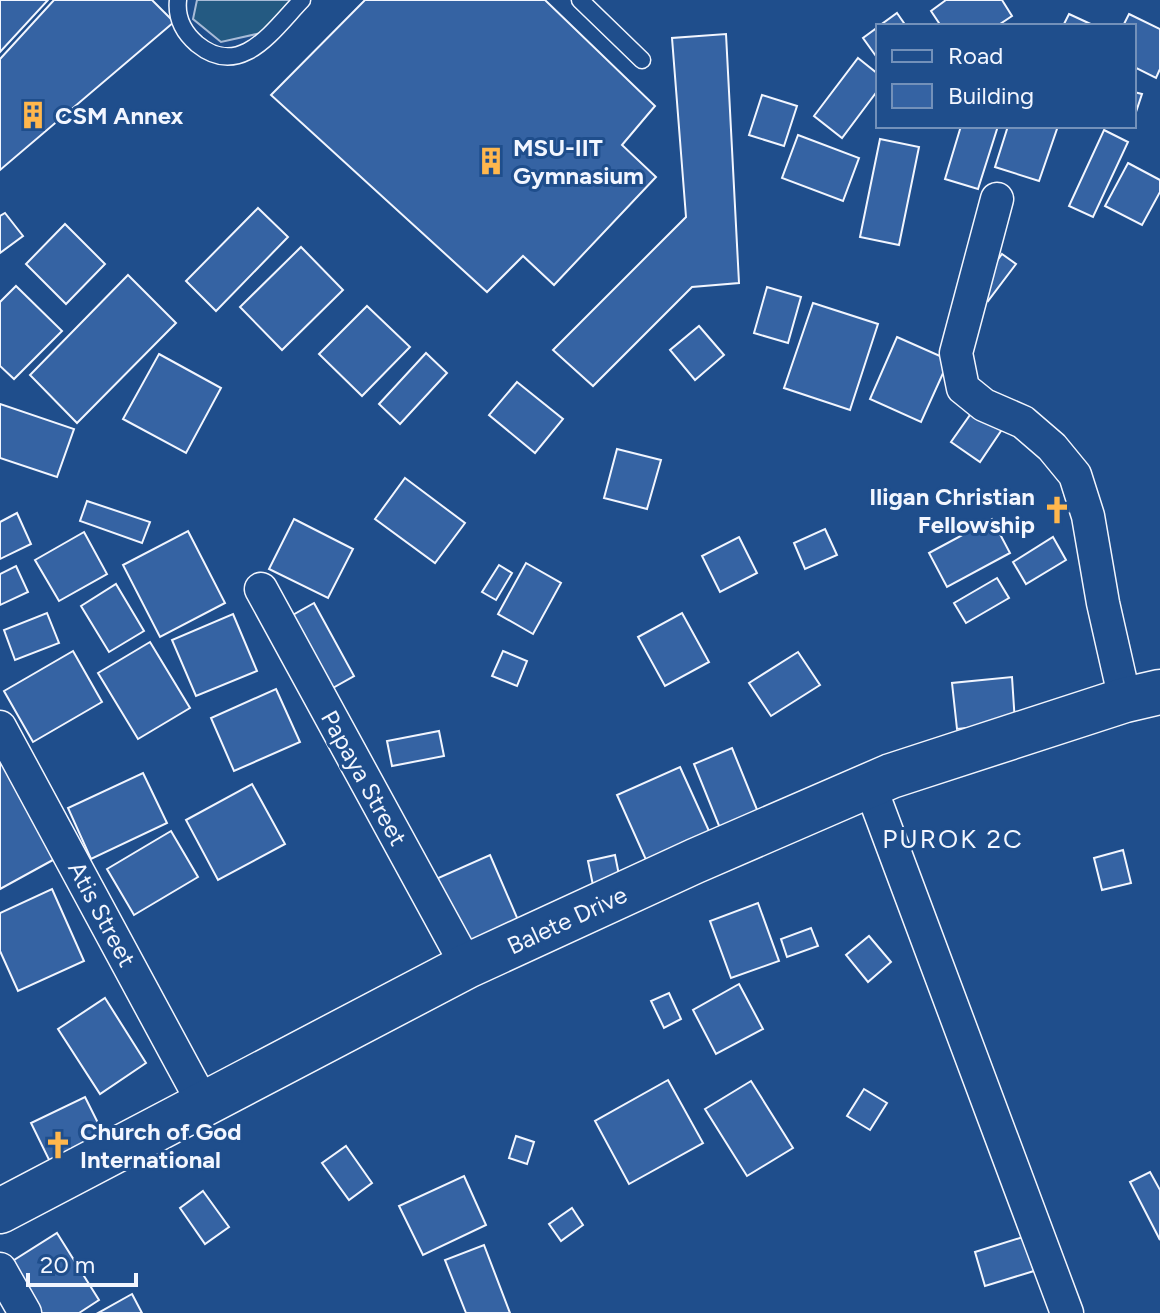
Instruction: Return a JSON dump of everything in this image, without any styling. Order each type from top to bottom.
[{"type":"street","points":[[997,199],[956,353],[959,376],[971,396],[1023,422],[1052,447],[1075,475],[1088,516],[1103,603],[1143,696]]},
{"type":"street","name":"Papaya Street","points":[[261,589],[467,966]]},
{"type":"street","name":"Balete Drive","points":[[1,1208],[467,966],[695,861],[870,786],[1143,696]]},
{"type":"street","name":"Atis Street","points":[[0,727],[203,1103]]},
{"type":"street","points":[[870,786],[1067,1313]]},
{"type":"street","points":[[0,1269],[25,1313]]},
{"type":"lane","points":[[178,0],[181,24],[193,41],[208,52],[229,59],[250,53],[302,0]]},
{"type":"lane","points":[[580,0],[642,60]]},
{"type":"shaded area","points":[[197,0],[295,0],[261,33],[221,42],[193,19]]},
{"type":"building","points":[[0,0],[48,0],[0,52]]},
{"type":"building","name":"CSM Annex","points":[[54,0],[152,0],[174,22],[0,170],[0,59]]},
{"type":"building","name":"MSU-IIT Gymnasium","points":[[365,0],[545,0],[655,106],[622,145],[656,177],[554,285],[523,256],[487,292],[271,95]]},
{"type":"building","points":[[946,0],[1002,0],[1012,16],[1000,24],[940,24],[931,11]]},
{"type":"building","points":[[897,13],[905,24],[882,24]]},
{"type":"building","points":[[1069,14],[1091,24],[1064,24]]},
{"type":"building","points":[[1129,14],[1160,29],[1160,69],[1156,78],[1136,68],[1136,24],[1124,24]]},
{"type":"building","points":[[876,28],[876,56],[863,38]]},
{"type":"building","points":[[726,34],[739,283],[692,287],[593,386],[553,350],[686,217],[672,38]]},
{"type":"building","points":[[858,58],[876,72],[876,93],[842,138],[814,116]]},
{"type":"building","points":[[1136,92],[1142,94],[1136,112]]},
{"type":"building","points":[[762,95],[797,106],[784,146],[749,135]]},
{"type":"building","points":[[960,128],[997,128],[978,189],[945,179]]},
{"type":"building","points":[[1007,128],[1057,128],[1039,181],[995,167]]},
{"type":"building","points":[[1104,130],[1128,142],[1093,217],[1069,206]]},
{"type":"building","points":[[798,135],[859,158],[843,201],[782,178]]},
{"type":"building","points":[[880,139],[919,147],[899,245],[860,237]]},
{"type":"building","points":[[1128,163],[1160,180],[1160,192],[1142,225],[1105,206]]},
{"type":"building","points":[[258,208],[288,237],[216,311],[186,281]]},
{"type":"building","points":[[5,213],[23,236],[0,253],[0,216]]},
{"type":"building","points":[[65,224],[105,264],[66,304],[26,264]]},
{"type":"building","points":[[301,247],[343,290],[282,350],[240,307]]},
{"type":"building","points":[[1002,254],[1016,264],[988,301],[975,291]]},
{"type":"building","points":[[128,275],[176,323],[77,423],[30,375]]},
{"type":"building","points":[[16,286],[62,331],[14,379],[0,366],[0,302]]},
{"type":"building","points":[[767,287],[801,297],[788,343],[754,333]]},
{"type":"building","points":[[813,303],[878,324],[850,410],[784,388]]},
{"type":"building","points":[[367,306],[410,347],[362,396],[319,354]]},
{"type":"building","points":[[699,326],[724,355],[695,380],[670,350]]},
{"type":"building","points":[[897,337],[949,360],[921,422],[870,399]]},
{"type":"building","points":[[426,353],[447,373],[400,424],[379,404]]},
{"type":"building","points":[[159,354],[221,388],[186,453],[123,419]]},
{"type":"building","points":[[517,382],[563,419],[535,453],[489,415]]},
{"type":"building","points":[[0,404],[74,429],[57,477],[0,458]]},
{"type":"building","points":[[977,405],[1005,425],[980,462],[951,442]]},
{"type":"building","points":[[617,449],[661,460],[647,509],[604,498]]},
{"type":"building","points":[[405,478],[465,523],[435,563],[375,519]]},
{"type":"building","points":[[87,501],[150,522],[142,543],[80,521]]},
{"type":"building","points":[[17,513],[31,544],[0,559],[0,522]]},
{"type":"building","points":[[294,519],[353,549],[328,598],[269,569]]},
{"type":"building","points":[[992,519],[1010,553],[947,587],[929,553]]},
{"type":"building","points":[[825,529],[837,555],[805,569],[794,543]]},
{"type":"building","points":[[188,531],[225,603],[160,637],[123,565]]},
{"type":"building","points":[[84,532],[107,574],[59,601],[35,560]]},
{"type":"building","points":[[739,537],[757,573],[720,592],[702,556]]},
{"type":"building","points":[[1053,537],[1066,560],[1026,584],[1013,562]]},
{"type":"building","points":[[526,563],[561,583],[533,634],[498,614]]},
{"type":"building","points":[[499,565],[512,573],[496,600],[482,592]]},
{"type":"building","points":[[16,566],[28,592],[0,605],[0,574]]},
{"type":"building","points":[[997,578],[1009,598],[966,623],[954,603]]},
{"type":"building","points":[[116,584],[144,631],[109,652],[81,606]]},
{"type":"building","points":[[314,603],[354,676],[324,693],[284,620]]},
{"type":"building","points":[[47,613],[59,643],[15,660],[4,630]]},
{"type":"building","points":[[682,613],[709,662],[665,686],[638,637]]},
{"type":"building","points":[[233,614],[257,671],[196,696],[172,640]]},
{"type":"building","points":[[150,642],[190,708],[138,739],[98,673]]},
{"type":"building","points":[[73,651],[102,702],[33,742],[4,691]]},
{"type":"building","points":[[503,651],[527,661],[517,686],[492,676]]},
{"type":"building","points":[[798,652],[820,685],[771,716],[749,683]]},
{"type":"building","points":[[1012,677],[1015,723],[957,729],[952,683]]},
{"type":"building","points":[[276,689],[300,742],[234,771],[211,718]]},
{"type":"building","points":[[439,731],[444,756],[392,766],[387,741]]},
{"type":"building","points":[[0,741],[62,855],[0,889]]},
{"type":"building","points":[[732,748],[762,822],[724,838],[694,764]]},
{"type":"building","points":[[680,767],[714,842],[651,871],[617,795]]},
{"type":"building","points":[[143,773],[167,823],[91,859],[68,808]]},
{"type":"building","points":[[252,784],[285,844],[218,880],[186,820]]},
{"type":"building","points":[[171,831],[198,877],[134,915],[107,869]]},
{"type":"building","points":[[1123,850],[1131,883],[1102,890],[1094,858]]},
{"type":"building","points":[[490,855],[521,927],[467,950],[436,879]]},
{"type":"building","points":[[615,855],[622,890],[595,895],[588,861]]},
{"type":"building","points":[[52,889],[84,961],[18,991],[0,951],[0,913]]},
{"type":"building","points":[[758,903],[779,961],[731,978],[710,921]]},
{"type":"building","points":[[811,928],[818,946],[787,957],[781,939]]},
{"type":"building","points":[[869,936],[891,962],[868,982],[846,955]]},
{"type":"building","points":[[739,984],[763,1029],[716,1054],[693,1010]]},
{"type":"building","points":[[669,993],[681,1019],[664,1028],[651,1001]]},
{"type":"building","points":[[105,998],[146,1063],[100,1094],[58,1029]]},
{"type":"building","points":[[668,1080],[703,1143],[629,1184],[595,1121]]},
{"type":"building","points":[[751,1081],[793,1148],[747,1176],[705,1109]]},
{"type":"building","points":[[864,1089],[887,1103],[870,1130],[847,1116]]},
{"type":"building","points":[[85,1097],[109,1145],[55,1172],[31,1123]]},
{"type":"building","points":[[516,1136],[534,1142],[527,1164],[509,1158]]},
{"type":"building","points":[[346,1146],[372,1183],[349,1200],[322,1163]]},
{"type":"building","points":[[1150,1172],[1160,1190],[1160,1240],[1130,1182]]},
{"type":"building","points":[[464,1176],[486,1225],[423,1255],[399,1206]]},
{"type":"building","points":[[203,1191],[229,1227],[205,1244],[180,1208]]},
{"type":"building","points":[[572,1208],[583,1225],[561,1241],[549,1224]]},
{"type":"building","points":[[57,1233],[99,1300],[79,1313],[32,1313],[3,1267]]},
{"type":"building","points":[[1023,1237],[1034,1271],[985,1286],[975,1252]]},
{"type":"building","points":[[484,1245],[510,1313],[466,1313],[445,1260]]},
{"type":"building","points":[[132,1294],[142,1313],[98,1313]]},
{"type":"place","name":"CSM Annex","points":[[33,115]]},
{"type":"place","name":"MSU-IIT Gymnasium","points":[[491,161]]},
{"type":"place","name":"Iligan Christian Fellowship","points":[[1057,510]]},
{"type":"place","name":"Church of God International","points":[[58,1145]]},
{"type":"district","name":"PUROK 2C","points":[[953,839]]}]
